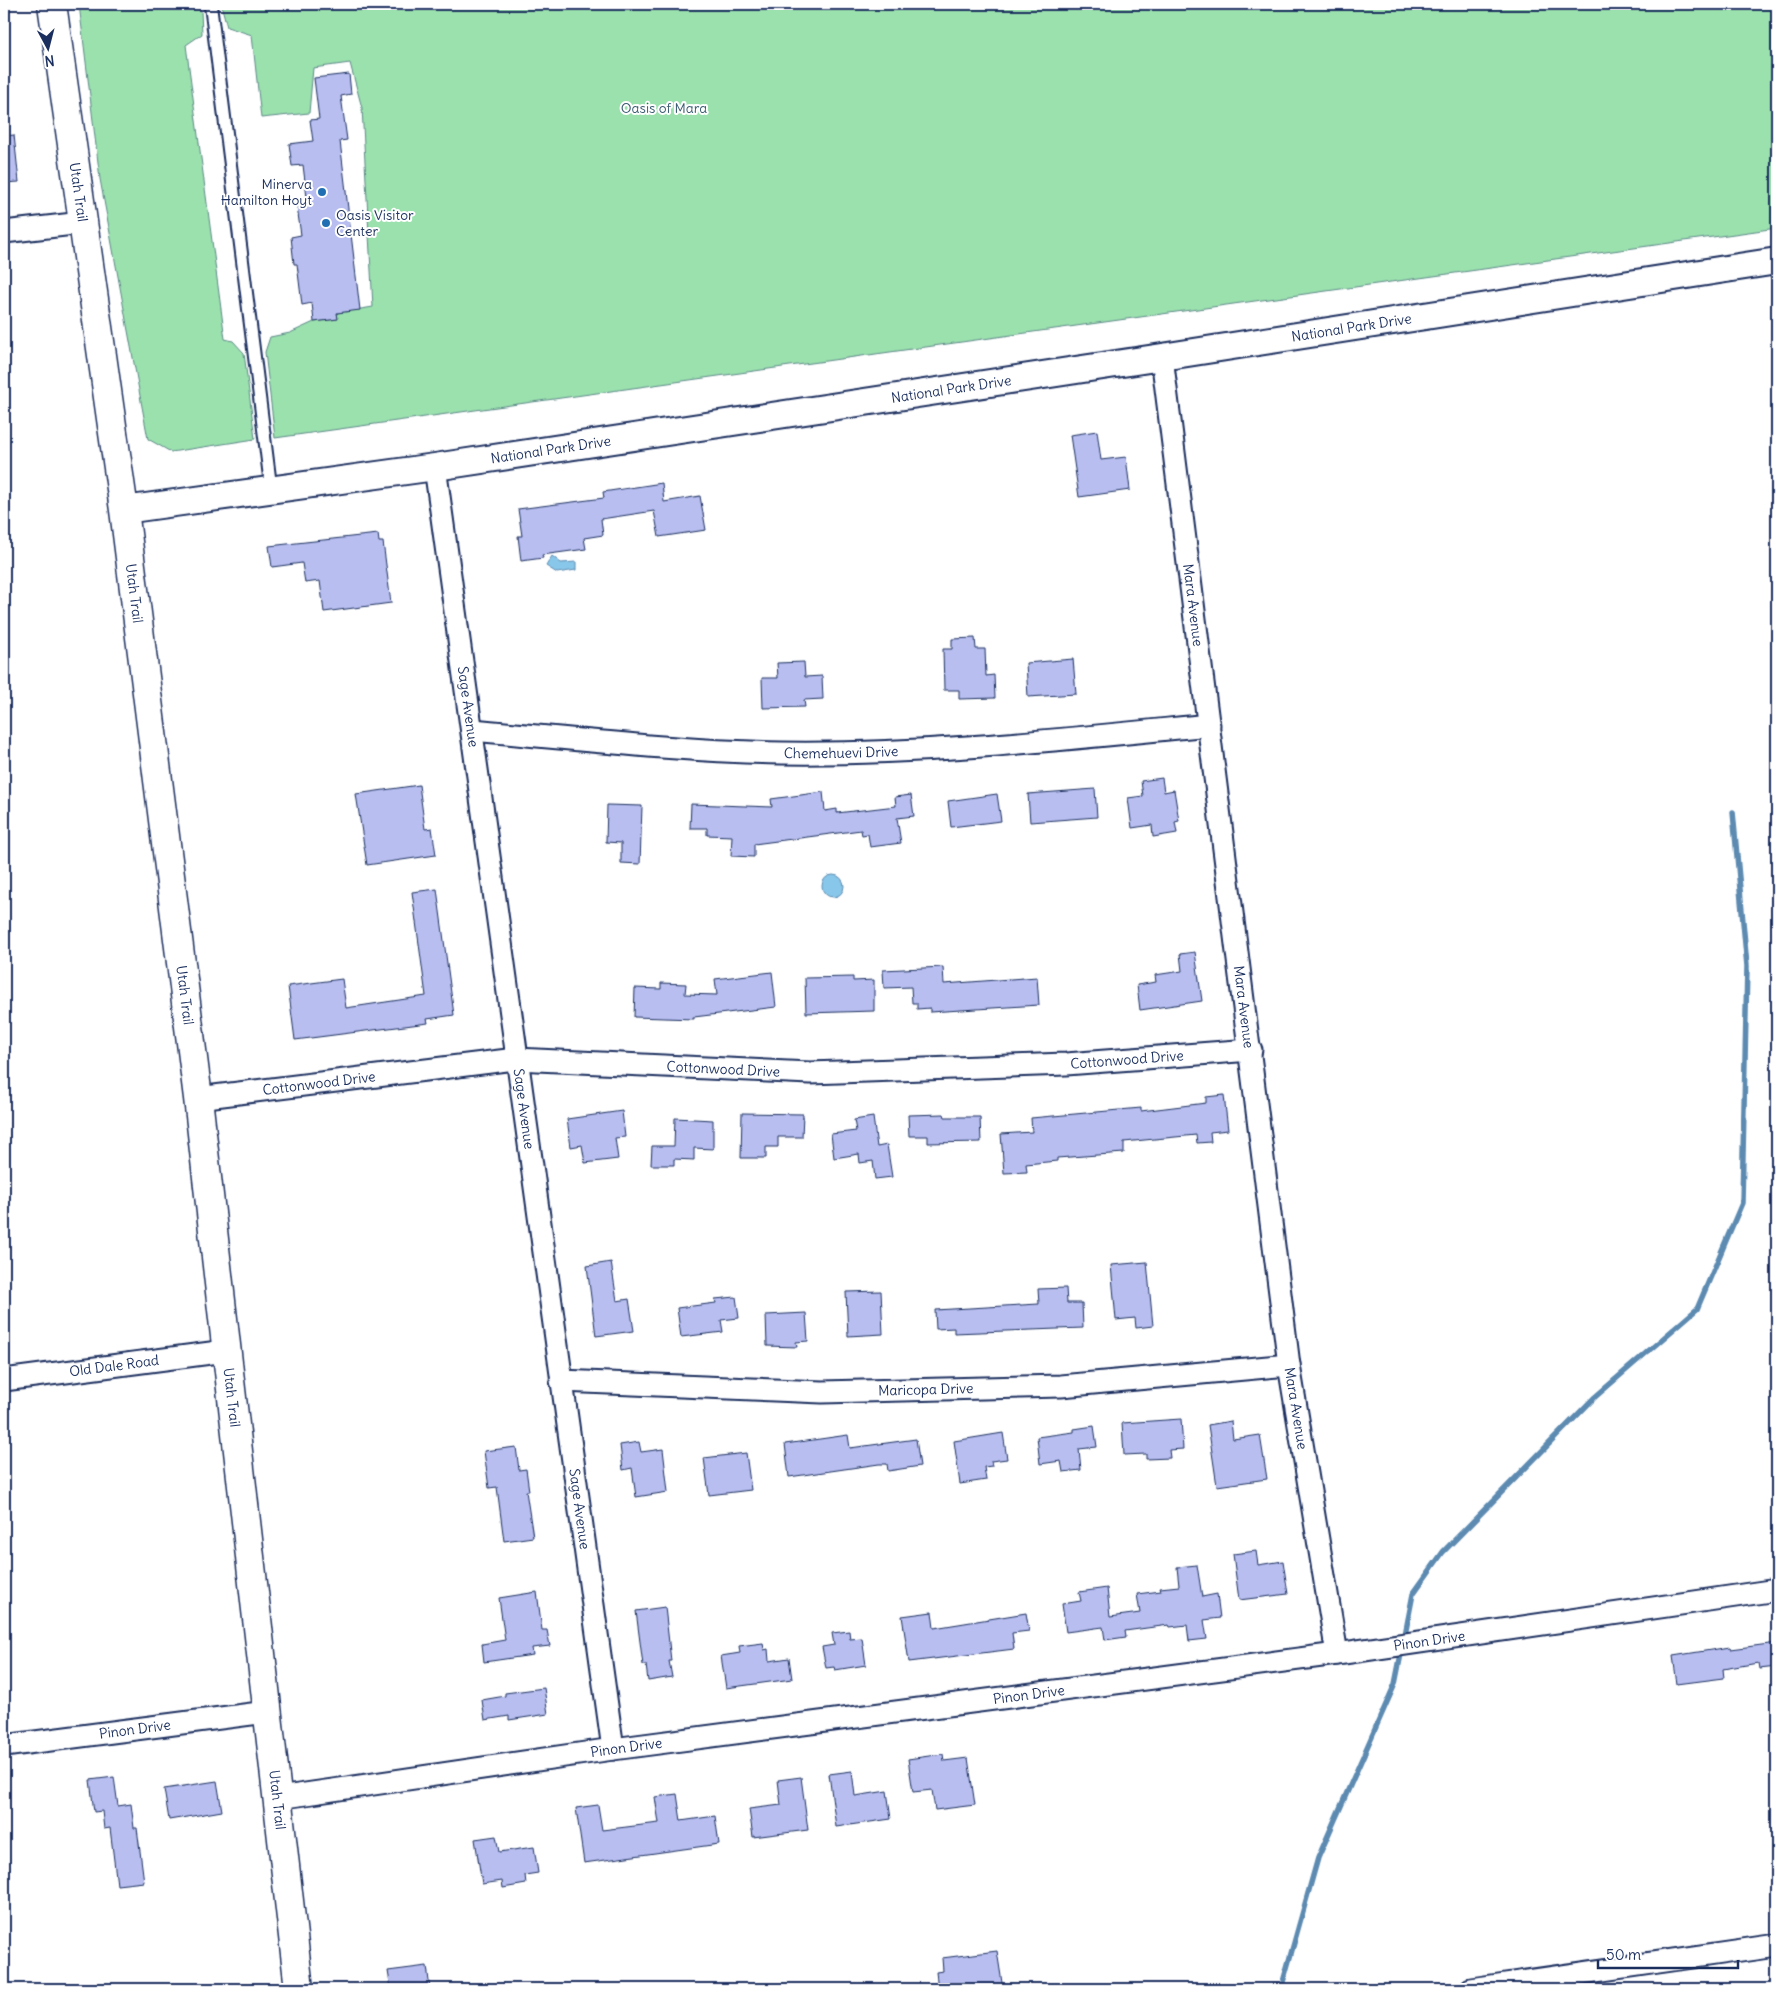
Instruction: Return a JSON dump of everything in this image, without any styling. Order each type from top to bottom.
[{"type":"main road","name":"Utah Trail","points":[[52,4],[124,510],[198,1098],[299,1989]]},
{"type":"street","points":[[4,232],[82,223]]},
{"type":"street","name":"National Park Drive","points":[[124,510],[435,467],[1162,357],[1777,261]]},
{"type":"street","name":"Mara Avenue","points":[[1162,357],[1251,1050],[1289,1365],[1338,1654]]},
{"type":"street","name":"Sage Avenue","points":[[435,467],[613,1749]]},
{"type":"street","name":"Chemehuevi Drive","points":[[472,730],[682,749],[783,753],[1039,742],[1209,725]]},
{"type":"street","name":"Cottonwood Drive","points":[[198,1098],[516,1059],[810,1074],[1066,1064],[1251,1050]]},
{"type":"street","name":"Old Dale Road","points":[[4,1380],[226,1351]]},
{"type":"street","name":"Maricopa Drive","points":[[562,1381],[822,1392],[1061,1386],[1289,1365]]},
{"type":"street","name":"Pinon Drive","points":[[278,1798],[613,1749],[1338,1654],[1777,1590]]},
{"type":"street","name":"Pinon Drive","points":[[4,1746],[267,1712]]},
{"type":"street","points":[[1471,1989],[1777,1946]]},
{"type":"lane","points":[[209,4],[213,18],[271,489]]},
{"type":"green space","points":[[79,4],[196,4],[201,11],[202,34],[186,45],[225,339],[233,341],[244,353],[255,439],[171,452],[148,439],[100,179]]},
{"type":"green space","name":"Oasis of Mara","points":[[221,4],[1777,4],[1777,228],[275,438],[265,352],[270,337],[290,333],[314,322],[337,319],[337,313],[373,307],[362,108],[350,63],[313,68],[309,113],[261,118],[252,35],[227,27]]},
{"type":"water","points":[[552,556],[561,563],[576,562],[576,570],[557,573],[546,566]]},
{"type":"water","points":[[833,875],[841,878],[844,886],[841,894],[833,897],[825,894],[822,886],[825,878]]},
{"type":"building","name":"Oasis Visitor Center","points":[[349,74],[351,94],[341,96],[347,140],[340,141],[360,310],[337,313],[338,319],[314,322],[312,303],[302,305],[297,264],[294,264],[291,237],[301,235],[296,200],[307,198],[303,165],[292,166],[289,144],[313,141],[310,120],[319,119],[314,78]]},
{"type":"building","points":[[14,135],[19,182],[4,183],[4,136]]},
{"type":"building","points":[[1097,431],[1101,460],[1126,457],[1130,490],[1079,497],[1070,435]]},
{"type":"building","points":[[662,483],[664,502],[700,496],[706,530],[659,537],[654,511],[601,519],[603,535],[584,538],[586,549],[542,555],[543,558],[521,561],[518,536],[522,536],[518,509],[604,498],[603,492]]},
{"type":"building","points":[[378,534],[379,542],[383,542],[391,603],[324,612],[320,581],[305,583],[302,563],[272,567],[269,546]]},
{"type":"building","points":[[975,638],[976,649],[985,649],[986,676],[994,675],[995,698],[959,699],[959,690],[944,690],[943,649],[952,649],[952,639]]},
{"type":"building","points":[[1073,659],[1076,694],[1028,697],[1026,663]]},
{"type":"building","points":[[804,662],[805,677],[822,676],[823,699],[804,700],[805,707],[763,708],[762,678],[778,678],[777,663]]},
{"type":"building","points":[[1162,778],[1164,792],[1174,790],[1179,821],[1175,822],[1177,833],[1153,837],[1152,825],[1132,828],[1128,798],[1143,796],[1141,781]]},
{"type":"building","points":[[419,785],[425,829],[432,828],[436,855],[367,865],[356,794]]},
{"type":"building","points":[[1095,789],[1097,817],[1030,822],[1028,794]]},
{"type":"building","points":[[823,792],[825,811],[837,809],[837,813],[896,806],[895,797],[911,795],[914,816],[897,818],[901,843],[870,847],[868,834],[862,835],[861,830],[754,844],[754,857],[731,856],[732,836],[707,835],[707,828],[690,828],[691,804],[772,807],[771,799]]},
{"type":"building","points":[[997,794],[1001,821],[951,827],[948,801]]},
{"type":"building","points":[[607,805],[642,806],[640,864],[621,863],[621,843],[606,842]]},
{"type":"building","points":[[437,889],[454,1015],[427,1019],[428,1023],[295,1040],[288,986],[342,979],[346,1008],[426,996],[412,892]]},
{"type":"building","points":[[1195,952],[1202,1001],[1140,1010],[1137,985],[1156,982],[1155,975],[1182,971],[1180,954]]},
{"type":"building","points":[[943,967],[944,984],[1037,977],[1039,1005],[930,1012],[930,1008],[917,1009],[917,1003],[912,1003],[911,987],[884,988],[883,970]]},
{"type":"building","points":[[772,972],[776,1007],[694,1017],[694,1019],[634,1017],[635,988],[661,989],[661,983],[686,984],[685,994],[717,995],[715,979]]},
{"type":"building","points":[[853,977],[853,981],[874,980],[874,1011],[806,1013],[805,978]]},
{"type":"building","points":[[1224,1095],[1228,1130],[1210,1132],[1211,1142],[1197,1143],[1196,1135],[1124,1142],[1124,1153],[1057,1158],[1057,1161],[1026,1164],[1027,1172],[1004,1173],[1001,1134],[1032,1132],[1031,1118],[1141,1108],[1141,1111],[1206,1103],[1206,1097]]},
{"type":"building","points":[[622,1111],[625,1137],[615,1138],[618,1159],[585,1163],[582,1145],[571,1147],[567,1119]]},
{"type":"building","points":[[742,1113],[803,1114],[802,1137],[778,1137],[778,1147],[766,1147],[766,1158],[741,1158]]},
{"type":"building","points":[[944,1114],[945,1117],[980,1117],[981,1142],[928,1143],[928,1136],[909,1136],[908,1115]]},
{"type":"building","points":[[873,1117],[877,1147],[887,1145],[892,1177],[875,1179],[873,1161],[860,1163],[859,1154],[834,1158],[831,1134],[856,1131],[854,1120]]},
{"type":"building","points":[[675,1118],[713,1120],[713,1149],[694,1148],[694,1160],[674,1159],[674,1165],[651,1165],[652,1146],[674,1146]]},
{"type":"building","points":[[611,1262],[617,1301],[629,1299],[634,1331],[596,1336],[587,1266]]},
{"type":"building","points":[[1147,1262],[1153,1326],[1136,1328],[1135,1318],[1116,1320],[1111,1265]]},
{"type":"building","points":[[1066,1288],[1067,1303],[1082,1303],[1083,1328],[954,1333],[954,1328],[936,1329],[935,1310],[1039,1304],[1038,1289]]},
{"type":"building","points":[[881,1291],[883,1334],[848,1336],[846,1292]]},
{"type":"building","points":[[736,1297],[739,1318],[721,1320],[723,1332],[681,1337],[677,1308],[716,1303],[715,1299]]},
{"type":"building","points":[[806,1313],[808,1341],[796,1342],[797,1347],[767,1346],[766,1315]]},
{"type":"building","points":[[1181,1419],[1183,1449],[1169,1450],[1170,1458],[1146,1459],[1146,1454],[1124,1455],[1122,1423]]},
{"type":"building","points":[[1231,1421],[1233,1439],[1260,1435],[1267,1479],[1217,1486],[1208,1425]]},
{"type":"building","points":[[1094,1426],[1097,1447],[1079,1449],[1081,1470],[1063,1472],[1061,1461],[1040,1464],[1037,1437],[1074,1432],[1074,1429]]},
{"type":"building","points":[[1003,1433],[1007,1459],[991,1461],[992,1466],[984,1467],[986,1480],[960,1484],[954,1441]]},
{"type":"building","points":[[848,1435],[850,1448],[916,1439],[920,1466],[888,1471],[887,1464],[879,1464],[789,1477],[785,1444]]},
{"type":"building","points":[[639,1442],[641,1452],[663,1449],[668,1492],[636,1497],[632,1468],[623,1470],[620,1445]]},
{"type":"building","points":[[516,1447],[519,1470],[526,1469],[529,1491],[526,1491],[533,1537],[504,1541],[497,1487],[489,1488],[484,1451]]},
{"type":"building","points":[[746,1453],[751,1490],[709,1495],[704,1458]]},
{"type":"building","points":[[1256,1551],[1258,1565],[1283,1561],[1288,1594],[1239,1600],[1233,1554]]},
{"type":"building","points":[[1197,1565],[1202,1597],[1217,1594],[1220,1618],[1204,1620],[1207,1639],[1189,1641],[1187,1625],[1170,1627],[1169,1625],[1125,1631],[1126,1637],[1105,1640],[1103,1627],[1066,1632],[1062,1604],[1081,1601],[1079,1592],[1107,1588],[1110,1617],[1140,1613],[1137,1594],[1161,1591],[1160,1588],[1179,1586],[1177,1567]]},
{"type":"building","points":[[537,1592],[542,1630],[547,1630],[550,1646],[532,1648],[533,1655],[484,1662],[482,1644],[505,1640],[499,1598]]},
{"type":"building","points":[[665,1607],[672,1677],[648,1681],[646,1665],[643,1665],[636,1611]]},
{"type":"building","points":[[932,1612],[934,1628],[1026,1613],[1029,1631],[1012,1633],[1014,1649],[909,1662],[902,1616]]},
{"type":"building","points":[[849,1631],[850,1639],[862,1638],[866,1665],[835,1670],[834,1667],[826,1668],[822,1647],[834,1645],[832,1633]]},
{"type":"building","points":[[763,1643],[764,1650],[768,1649],[769,1661],[789,1658],[792,1679],[726,1688],[721,1656],[740,1653],[739,1646]]},
{"type":"building","points":[[1777,1643],[1777,1667],[1759,1669],[1758,1663],[1723,1669],[1724,1678],[1677,1684],[1673,1656],[1730,1647],[1731,1649]]},
{"type":"building","points":[[544,1688],[548,1714],[509,1720],[509,1716],[485,1720],[482,1700],[505,1696],[505,1693]]},
{"type":"building","points":[[943,1754],[944,1761],[968,1758],[975,1805],[935,1810],[932,1790],[913,1792],[908,1759]]},
{"type":"building","points":[[852,1771],[855,1796],[887,1791],[891,1819],[836,1827],[829,1774]]},
{"type":"building","points":[[114,1777],[118,1806],[131,1804],[134,1828],[137,1828],[144,1882],[117,1885],[110,1828],[104,1829],[102,1811],[94,1812],[90,1780]]},
{"type":"building","points":[[801,1777],[808,1830],[753,1837],[749,1809],[781,1805],[778,1780]]},
{"type":"building","points":[[217,1781],[222,1811],[169,1820],[164,1789]]},
{"type":"building","points":[[677,1794],[681,1821],[715,1816],[719,1844],[584,1863],[576,1808],[598,1805],[602,1830],[659,1823],[655,1797]]},
{"type":"building","points":[[496,1836],[499,1852],[534,1847],[538,1873],[525,1875],[526,1884],[503,1888],[502,1881],[482,1884],[475,1839]]},
{"type":"building","points":[[997,1951],[1003,1989],[938,1989],[936,1972],[943,1971],[942,1958]]},
{"type":"building","points":[[427,1966],[430,1989],[391,1989],[388,1971]]},
{"type":"waterway","points":[[1404,1640],[1413,1594],[1443,1552],[1595,1397],[1697,1309],[1742,1203],[1747,966],[1733,812]]},
{"type":"waterway","points":[[1281,1989],[1318,1858],[1395,1684],[1402,1649]]},
{"type":"place","name":"Minerva Hamilton Hoyt","points":[[322,192]]},
{"type":"place","name":"Oasis Visitor Center","points":[[326,223]]}]
